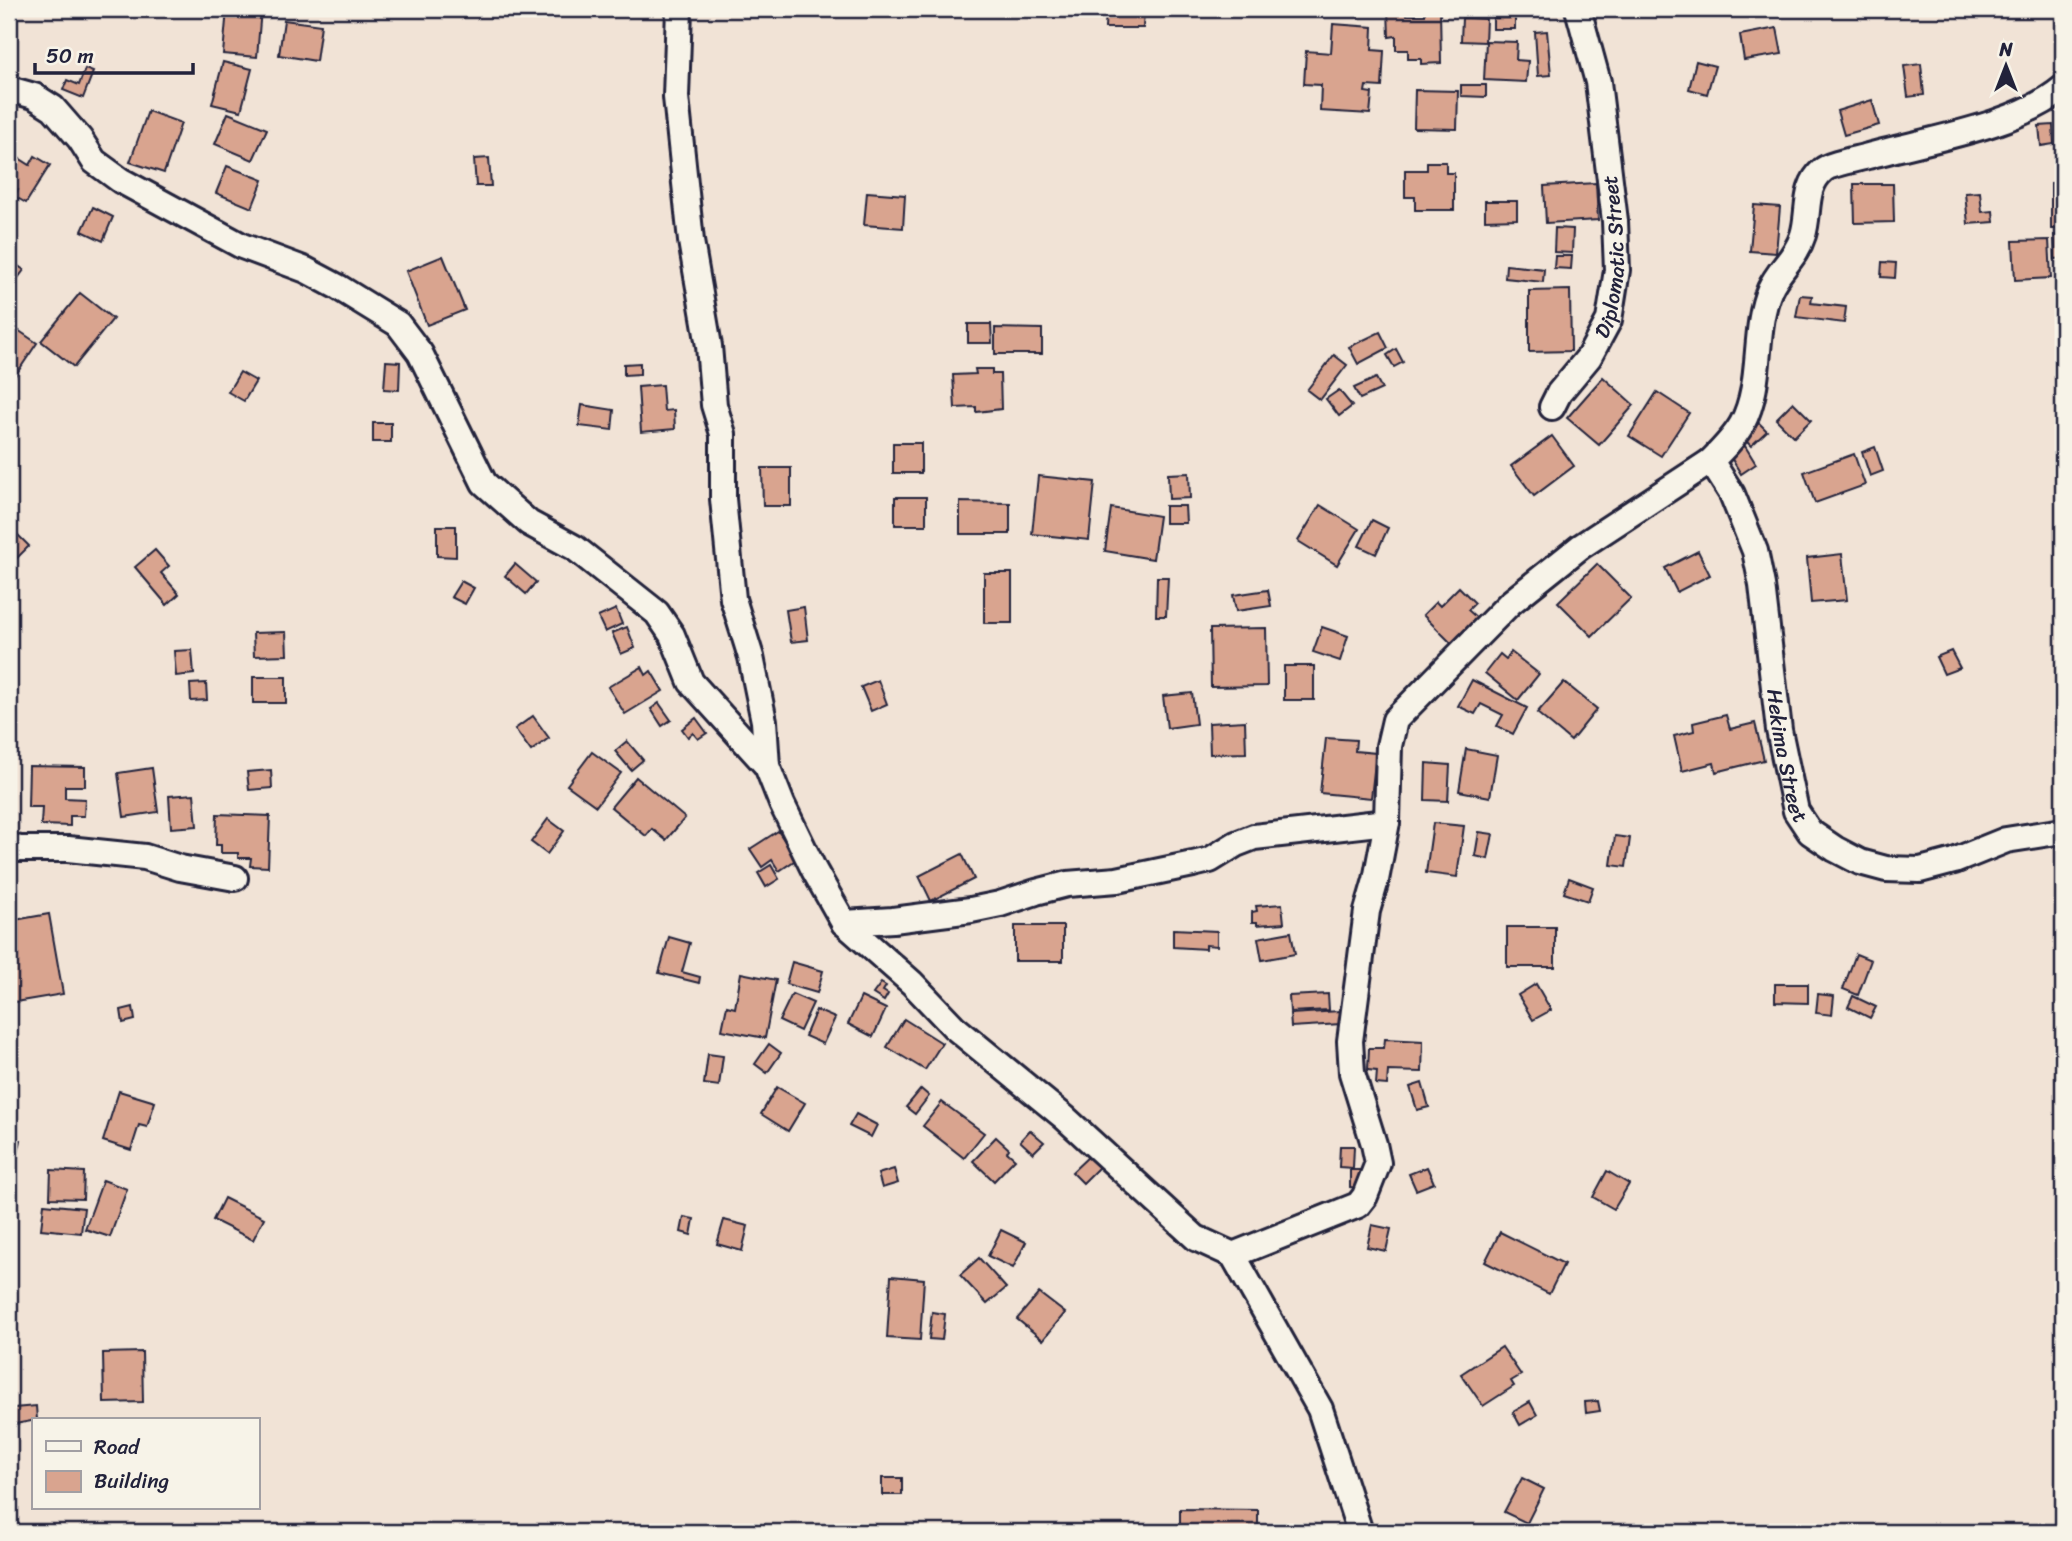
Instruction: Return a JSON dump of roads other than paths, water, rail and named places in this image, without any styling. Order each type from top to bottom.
[{"type":"street","points":[[679,9],[676,97],[691,241],[709,346],[714,405],[723,434],[723,499],[733,599],[751,657],[764,721],[767,766],[782,804],[814,870],[844,923],[912,983],[954,1027],[1064,1117],[1196,1238],[1233,1255],[1320,1409],[1360,1532]]},
{"type":"street","name":"Diplomatic Street","points":[[1552,407],[1559,393],[1589,358],[1609,320],[1617,270],[1615,221],[1598,82],[1578,9]]},
{"type":"street","points":[[1233,1255],[1358,1205],[1365,1196],[1378,1163],[1352,1073],[1350,1041],[1367,911],[1377,880],[1387,821],[1390,746],[1395,720],[1510,603],[1580,547],[1712,461],[1742,424],[1753,391],[1762,316],[1770,288],[1798,251],[1804,230],[1809,190],[1824,169],[1988,125],[2029,108],[2063,88]]},
{"type":"street","points":[[9,89],[34,96],[53,108],[80,139],[94,161],[120,180],[242,246],[306,270],[398,324],[420,353],[484,483],[529,523],[575,548],[657,613],[672,635],[691,682],[767,766]]},
{"type":"street","name":"Hekima Street","points":[[1712,461],[1732,494],[1755,551],[1762,585],[1779,730],[1796,811],[1810,832],[1860,862],[1885,869],[1920,870],[1954,861],[2006,840],[2063,831]]},
{"type":"street","points":[[844,923],[971,910],[1068,884],[1117,880],[1210,860],[1254,836],[1387,821]]},
{"type":"street","points":[[9,846],[20,849],[68,849],[145,857],[180,868],[235,878]]}]
